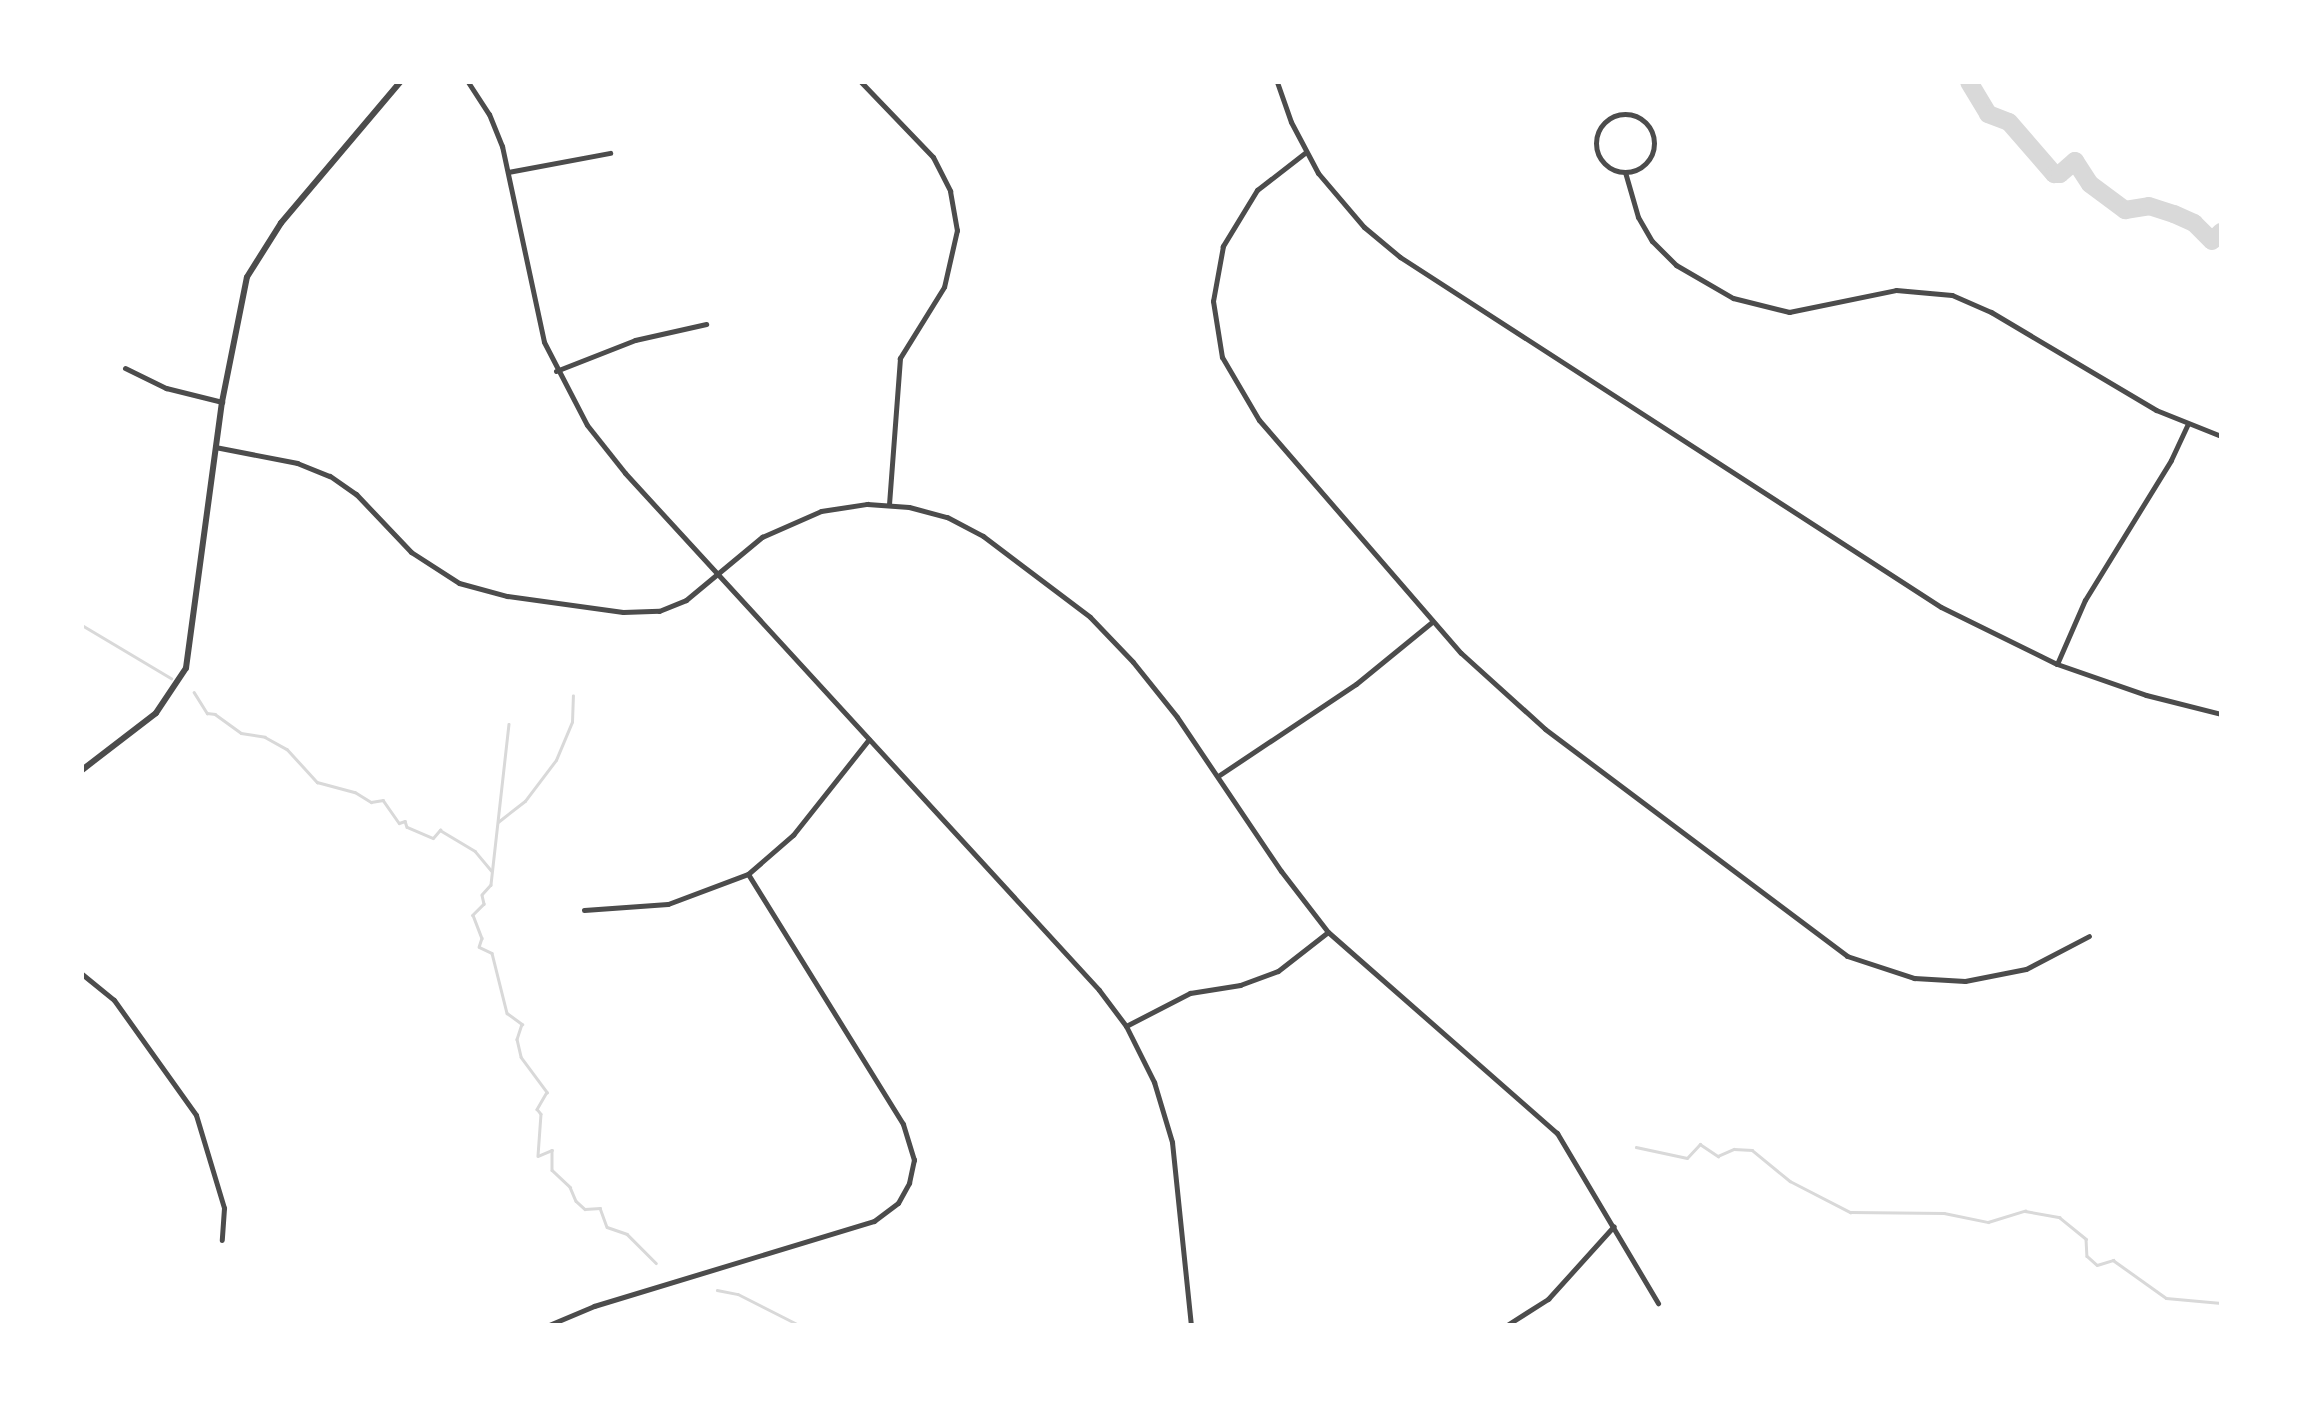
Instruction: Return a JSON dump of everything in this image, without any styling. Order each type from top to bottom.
[{"type":"street","points":[[82,770],[156,713],[183,677],[191,646],[215,447],[242,290],[259,254],[400,82]]},
{"type":"street","points":[[468,82],[495,126],[508,172],[534,309],[556,371],[599,442],[1099,990],[1126,1026],[1154,1082],[1172,1142],[1191,1325]]},
{"type":"street","points":[[861,82],[933,157],[950,191],[957,230],[944,287],[900,358],[889,505]]},
{"type":"street","points":[[1277,82],[1306,152],[1350,213],[1400,257],[1893,578],[1983,631],[2057,664],[2146,695],[2221,713]]},
{"type":"street","points":[[1622,114],[1648,125],[1654,146],[1645,164],[1625,172],[1607,167],[1595,145],[1604,122],[1622,114]]},
{"type":"street","points":[[1306,152],[1264,184],[1228,233],[1213,289],[1218,344],[1233,383],[1252,411],[1432,622],[1525,713],[1847,956],[1914,978],[1965,981],[2026,969],[2089,936]]},
{"type":"street","points":[[508,172],[610,153]]},
{"type":"street","points":[[1625,172],[1637,217],[1652,241],[1676,265],[1733,298],[1789,312],[1896,290],[1952,295],[1991,312],[2127,395],[2188,424],[2221,436]]},
{"type":"street","points":[[556,371],[635,340],[706,324]]},
{"type":"street","points":[[125,368],[166,388],[222,402]]},
{"type":"street","points":[[2057,664],[2085,600],[2171,460],[2188,424]]},
{"type":"street","points":[[215,447],[297,463],[330,476],[356,494],[428,566],[479,590],[642,613],[687,600],[762,537],[802,517],[844,507],[889,505],[927,511],[965,526],[1003,548],[1060,593],[1133,662],[1218,776],[1288,882],[1328,932],[1557,1133],[1615,1226],[1658,1303]]},
{"type":"street","points":[[1218,776],[1356,684],[1432,622]]},
{"type":"street","points":[[583,910],[668,904],[748,874],[793,835],[869,739]]},
{"type":"street","points":[[549,1325],[594,1306],[874,1221],[898,1203],[909,1183],[915,1160],[903,1124],[748,874]]},
{"type":"street","points":[[1126,1026],[1190,993],[1240,985],[1278,971],[1328,932]]},
{"type":"street","points":[[82,974],[114,1000],[196,1115],[224,1208],[222,1240]]},
{"type":"street","points":[[1507,1325],[1548,1299],[1615,1226]]},
{"type":"waterway","points":[[1969,82],[1988,114],[2009,122],[2054,174],[2060,174],[2075,161],[2090,184],[2125,210],[2149,206],[2174,214],[2194,223],[2212,241],[2221,232]]},
{"type":"waterway","points":[[82,625],[171,678]]},
{"type":"waterway","points":[[194,692],[207,713],[215,714],[241,733],[265,737],[287,749],[317,782],[355,792],[371,802],[383,800],[399,823],[405,821],[407,827],[433,838],[440,830],[475,851],[491,870]]},
{"type":"waterway","points":[[498,822],[525,801],[556,760],[572,722],[573,696]]},
{"type":"waterway","points":[[509,724],[491,885],[482,895],[484,904],[473,915],[482,938],[479,947],[492,953],[507,1013],[522,1024],[517,1039],[521,1057],[547,1092],[537,1109],[541,1114],[538,1156],[552,1150],[552,1170],[570,1187],[576,1201],[585,1209],[600,1208],[607,1227],[627,1234],[656,1263]]},
{"type":"waterway","points":[[1636,1147],[1687,1158],[1700,1144],[1718,1156],[1734,1149],[1752,1150],[1790,1181],[1850,1212],[1944,1213],[1988,1222],[2025,1211],[2059,1217],[2086,1239],[2087,1256],[2097,1265],[2113,1260],[2166,1298],[2221,1303]]},
{"type":"waterway","points":[[717,1290],[738,1294],[799,1325]]}]
